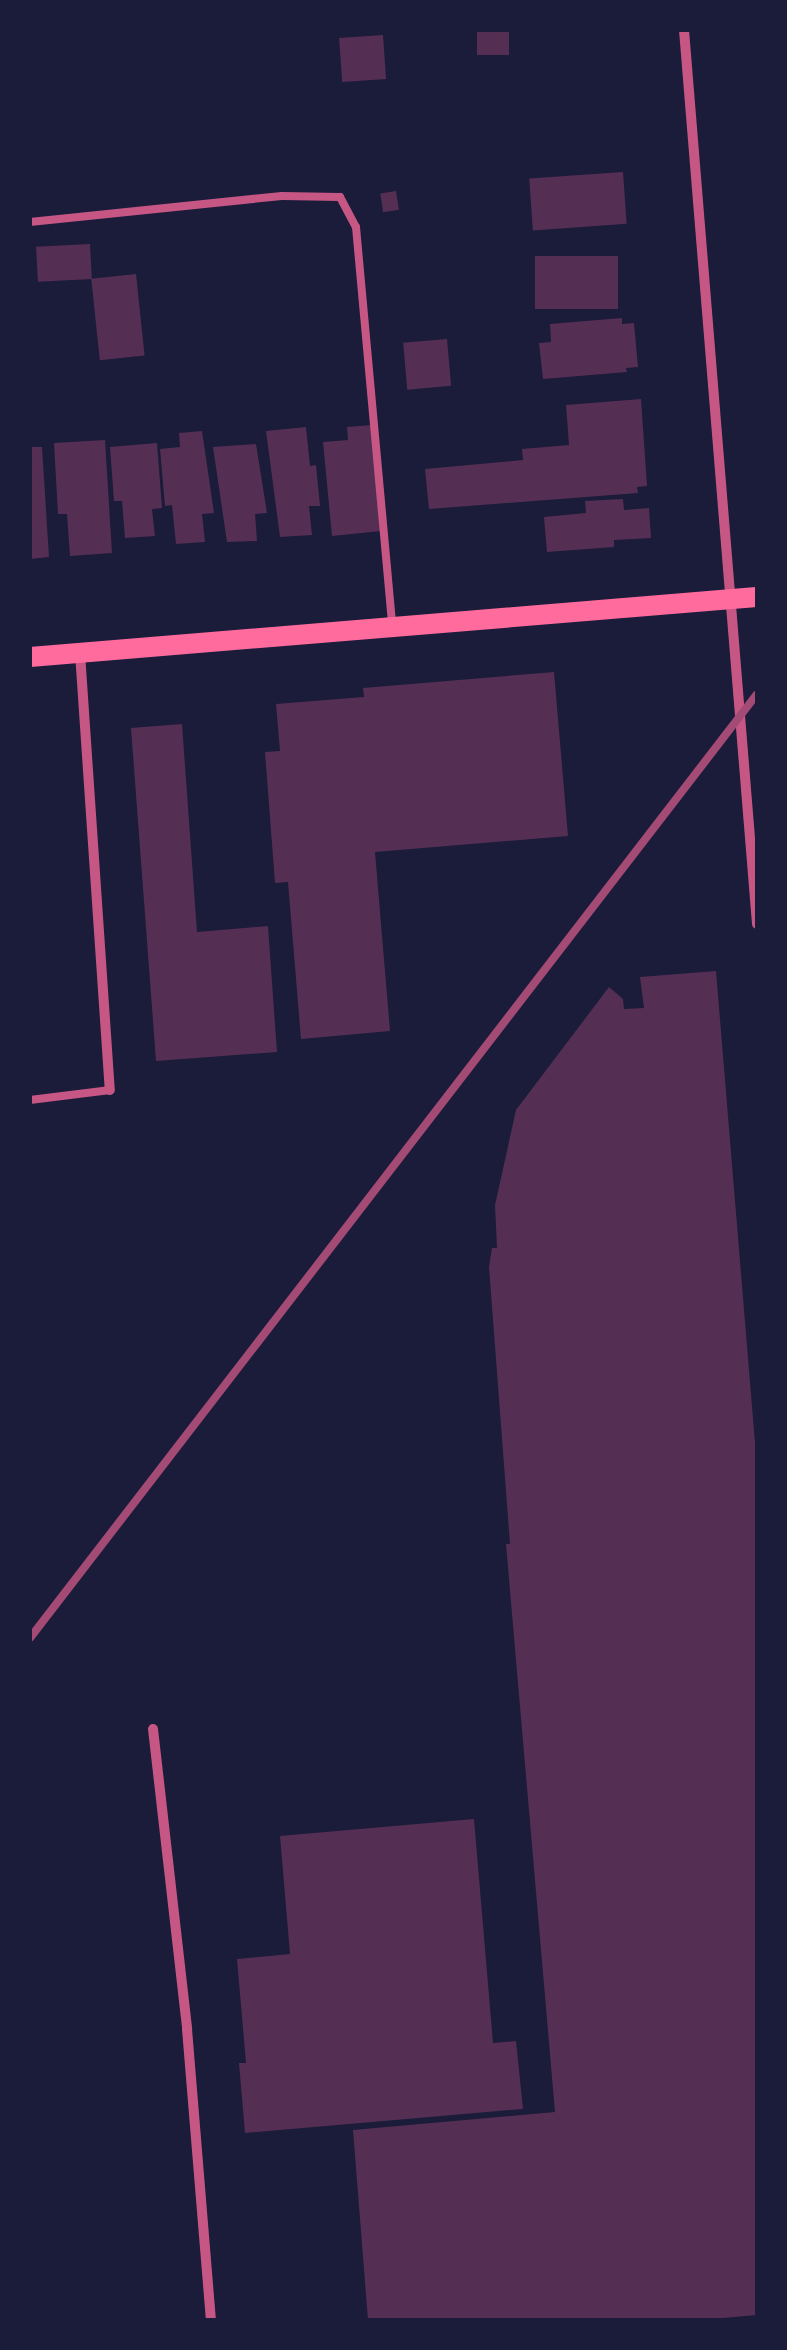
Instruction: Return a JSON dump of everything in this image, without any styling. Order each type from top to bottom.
[{"type":"main road","points":[[30,657],[757,597]]},
{"type":"street","points":[[684,30],[757,924]]},
{"type":"street","points":[[80,653],[110,1090]]},
{"type":"street","points":[[153,1729],[188,2029],[211,2320]]},
{"type":"lane","points":[[30,222],[282,196],[340,198],[356,228],[393,628]]},
{"type":"lane","points":[[30,1100],[110,1090]]},
{"type":"building","points":[[477,30],[509,30],[509,55],[477,55]]},
{"type":"building","points":[[383,35],[386,79],[342,82],[339,38]]},
{"type":"building","points":[[623,172],[627,224],[533,230],[529,179]]},
{"type":"building","points":[[396,191],[399,210],[383,212],[380,194]]},
{"type":"building","points":[[90,244],[92,279],[38,282],[36,247]]},
{"type":"building","points":[[535,256],[618,256],[618,309],[535,309]]},
{"type":"building","points":[[136,274],[145,356],[100,360],[91,279]]},
{"type":"building","points":[[622,318],[622,324],[634,323],[638,367],[626,368],[627,372],[543,379],[539,343],[551,342],[550,324]]},
{"type":"building","points":[[447,339],[451,386],[407,390],[403,343]]},
{"type":"building","points":[[641,399],[647,486],[637,487],[638,493],[429,509],[425,469],[523,460],[522,449],[569,445],[566,405]]},
{"type":"building","points":[[372,425],[381,531],[332,536],[323,442],[348,440],[347,427]]},
{"type":"building","points":[[306,427],[310,466],[316,465],[320,506],[309,506],[312,535],[280,537],[266,431]]},
{"type":"building","points":[[202,431],[214,513],[202,514],[205,542],[176,544],[172,505],[165,506],[160,449],[180,447],[179,433]]},
{"type":"building","points":[[105,440],[112,553],[70,556],[67,514],[58,514],[54,443]]},
{"type":"building","points":[[157,443],[162,508],[152,509],[155,536],[125,538],[122,501],[114,501],[110,447]]},
{"type":"building","points":[[256,444],[267,513],[255,514],[257,541],[227,542],[213,447]]},
{"type":"building","points":[[30,447],[42,447],[49,557],[30,559]]},
{"type":"building","points":[[623,499],[624,510],[649,508],[651,538],[614,540],[614,547],[547,552],[544,517],[586,513],[585,501]]},
{"type":"building","points":[[554,672],[568,836],[375,852],[390,1031],[301,1039],[288,882],[275,883],[265,752],[280,751],[276,704],[364,697],[363,688]]},
{"type":"building","points":[[182,724],[197,932],[268,926],[277,1052],[156,1061],[131,728]]},
{"type":"building","points":[[716,971],[757,1467],[757,2315],[701,2320],[368,2320],[353,2130],[555,2112],[506,1544],[510,1544],[489,1267],[492,1248],[497,1248],[495,1205],[516,1110],[609,987],[623,999],[624,1009],[644,1008],[640,977]]},
{"type":"building","points":[[474,1819],[493,2043],[516,2041],[523,2109],[245,2133],[239,2063],[246,2063],[237,1959],[290,1954],[280,1836]]},
{"type":"railway","points":[[30,1638],[757,694]]}]
